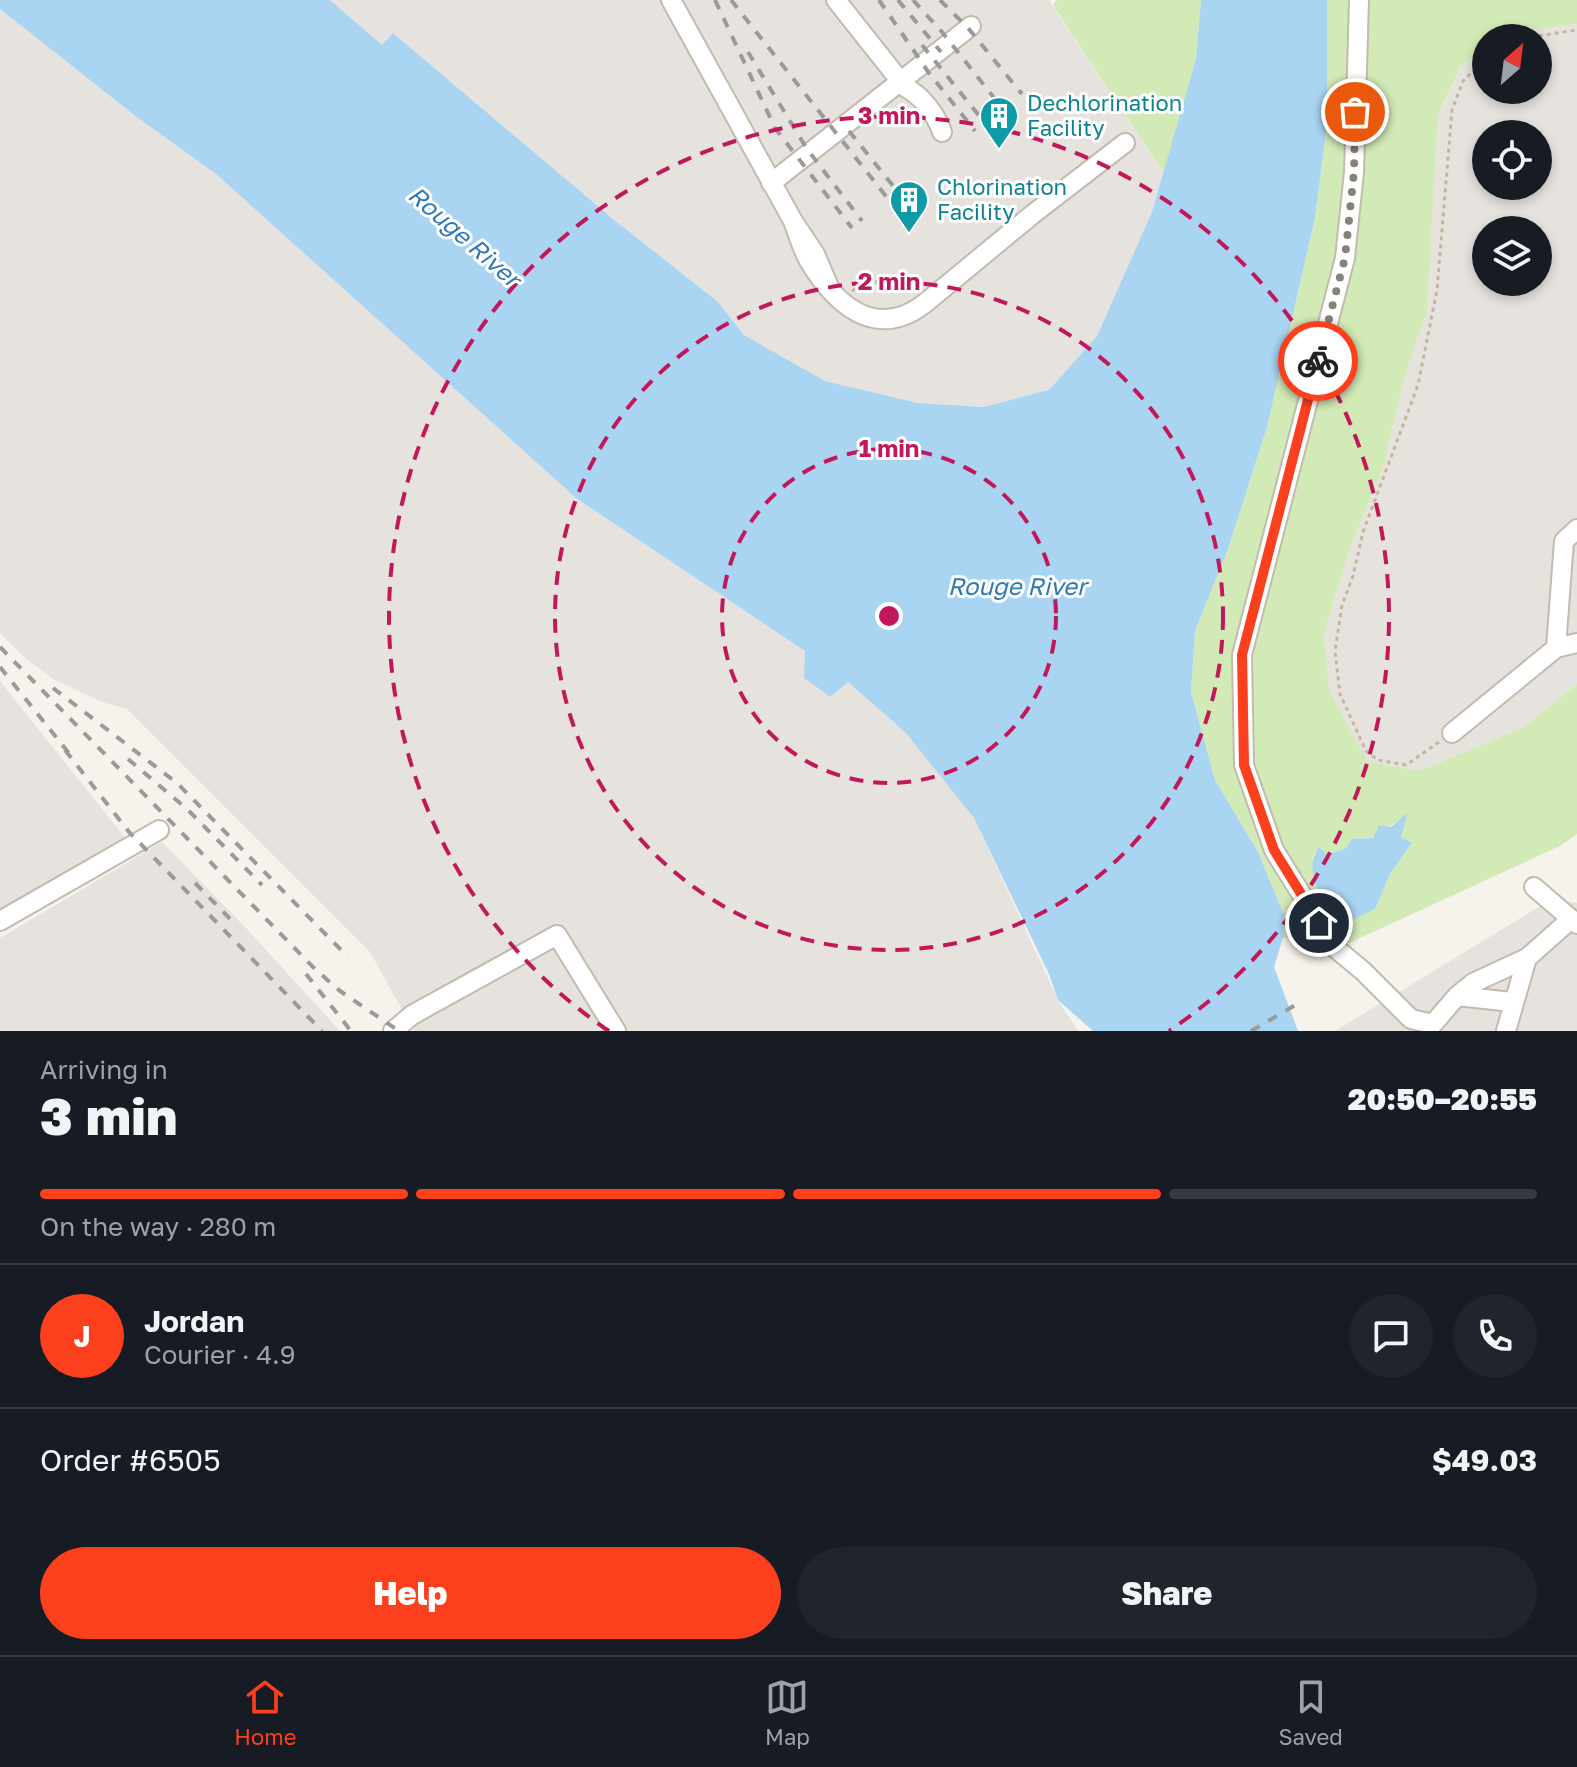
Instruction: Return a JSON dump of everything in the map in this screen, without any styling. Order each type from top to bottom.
[{"type":"lane","points":[[671,0],[771,183],[815,254],[834,294],[860,315],[878,319],[894,318],[917,310],[1125,143]]},
{"type":"lane","points":[[836,0],[902,84]]},
{"type":"lane","points":[[1359,0],[1354,172],[1345,258],[1242,655],[1244,765],[1274,850],[1334,947],[1411,1019],[1433,1027],[1457,996],[1473,983],[1527,958],[1574,922],[1534,887]]},
{"type":"lane","points":[[771,183],[902,84],[971,26]]},
{"type":"lane","points":[[1556,648],[1564,541],[1577,529]]},
{"type":"lane","points":[[1452,733],[1556,648],[1577,643]]},
{"type":"lane","points":[[0,921],[159,830]]},
{"type":"lane","points":[[393,1031],[412,1015],[557,935],[616,1031]]},
{"type":"lane","points":[[1506,1031],[1527,958]]},
{"type":"lane","points":[[1457,996],[1512,1002]]},
{"type":"path","points":[[1552,34],[1577,30]]},
{"type":"path","points":[[1452,733],[1406,765],[1378,760],[1366,751],[1340,694],[1335,651],[1342,605],[1353,576],[1363,532],[1418,385],[1437,290],[1452,110],[1463,81],[1472,72]]},
{"type":"path","points":[[834,294],[874,275]]},
{"type":"shaded area","points":[[330,0],[1049,0],[1164,173],[1152,212],[1097,336],[1049,390],[983,407],[918,403],[825,381],[744,335],[717,301],[612,218],[393,33],[382,45]]},
{"type":"shaded area","points":[[0,9],[138,118],[216,174],[576,498],[806,651],[804,678],[829,697],[848,681],[905,732],[974,818],[1058,1000],[1078,1031],[414,1031],[370,952],[127,709],[102,702],[53,679],[25,658],[0,633]]},
{"type":"shaded area","points":[[1577,24],[1577,684],[1522,728],[1419,771],[1366,761],[1329,690],[1324,634],[1350,548],[1382,470],[1405,376],[1427,310],[1438,117],[1461,65],[1472,59],[1472,104],[1552,104],[1552,27]]},
{"type":"shaded area","points":[[1024,201],[1031,209],[958,267],[951,258]]},
{"type":"shaded area","points":[[0,681],[127,840],[0,914]]},
{"type":"shaded area","points":[[162,842],[340,1031],[0,1031],[0,938]]},
{"type":"shaded area","points":[[1552,899],[1577,903],[1577,1031],[1335,1031]]},
{"type":"green space","points":[[1057,0],[1201,0],[1196,59],[1164,173],[1053,5]]},
{"type":"green space","points":[[1327,0],[1577,0],[1577,24],[1552,27],[1552,24],[1472,24],[1472,59],[1461,65],[1438,116],[1427,310],[1405,376],[1382,470],[1350,548],[1324,634],[1329,690],[1367,761],[1419,771],[1522,728],[1577,684],[1577,834],[1560,846],[1349,943],[1283,938],[1284,915],[1258,852],[1215,780],[1191,692],[1195,631],[1228,549],[1267,427],[1315,218],[1327,124]],"holes":[[[1407,814],[1401,838],[1412,844],[1390,874],[1375,909],[1316,893],[1313,857],[1319,847],[1327,855],[1346,848],[1352,839],[1373,838]]]},
{"type":"water","name":"Rouge River","points":[[0,0],[330,0],[382,45],[393,33],[613,219],[717,301],[744,335],[825,381],[918,403],[983,407],[1049,390],[1097,336],[1152,212],[1196,59],[1201,0],[1327,0],[1327,124],[1315,218],[1267,427],[1228,549],[1195,631],[1191,692],[1215,780],[1258,852],[1284,915],[1283,938],[1274,967],[1298,1031],[1093,1031],[1058,1000],[1049,974],[974,818],[905,732],[848,682],[830,697],[804,678],[805,651],[576,498],[216,174],[138,118],[0,9]]},
{"type":"water","points":[[1408,812],[1401,837],[1412,843],[1390,874],[1375,909],[1349,921],[1333,918],[1319,893],[1313,874],[1314,856],[1319,847],[1327,855],[1346,848],[1352,839],[1373,838],[1379,825],[1391,827]]},
{"type":"railway","points":[[715,0],[775,128],[852,228]]},
{"type":"railway","points":[[731,0],[889,200]]},
{"type":"railway","points":[[879,0],[929,73],[975,131]]},
{"type":"railway","points":[[898,0],[941,52]]},
{"type":"railway","points":[[913,0],[1003,109]]},
{"type":"railway","points":[[940,0],[968,28],[1022,94]]},
{"type":"railway","points":[[922,45],[985,123]]},
{"type":"railway","points":[[748,52],[807,149],[862,221]]},
{"type":"railway","points":[[849,131],[898,192]]},
{"type":"railway","points":[[0,647],[315,969],[340,991],[399,1031]]},
{"type":"railway","points":[[0,667],[72,757]]},
{"type":"railway","points":[[53,688],[177,783],[348,957]]},
{"type":"railway","points":[[65,750],[129,832],[322,1031]]},
{"type":"railway","points":[[128,759],[187,809],[262,885]]},
{"type":"railway","points":[[195,883],[237,926]]},
{"type":"railway","points":[[306,974],[351,1031]]},
{"type":"railway","points":[[1251,1031],[1299,1003]]},
{"type":"way so far","points":[[1318,361],[1345,258],[1354,172],[1355,112]]},
{"type":"place","name":"Dechlorination Facility","points":[[999,150]]},
{"type":"place","name":"Chlorination Facility","points":[[909,234]]},
{"type":"route","points":[[1318,361],[1242,655],[1244,765],[1274,850],[1319,923]]}]
